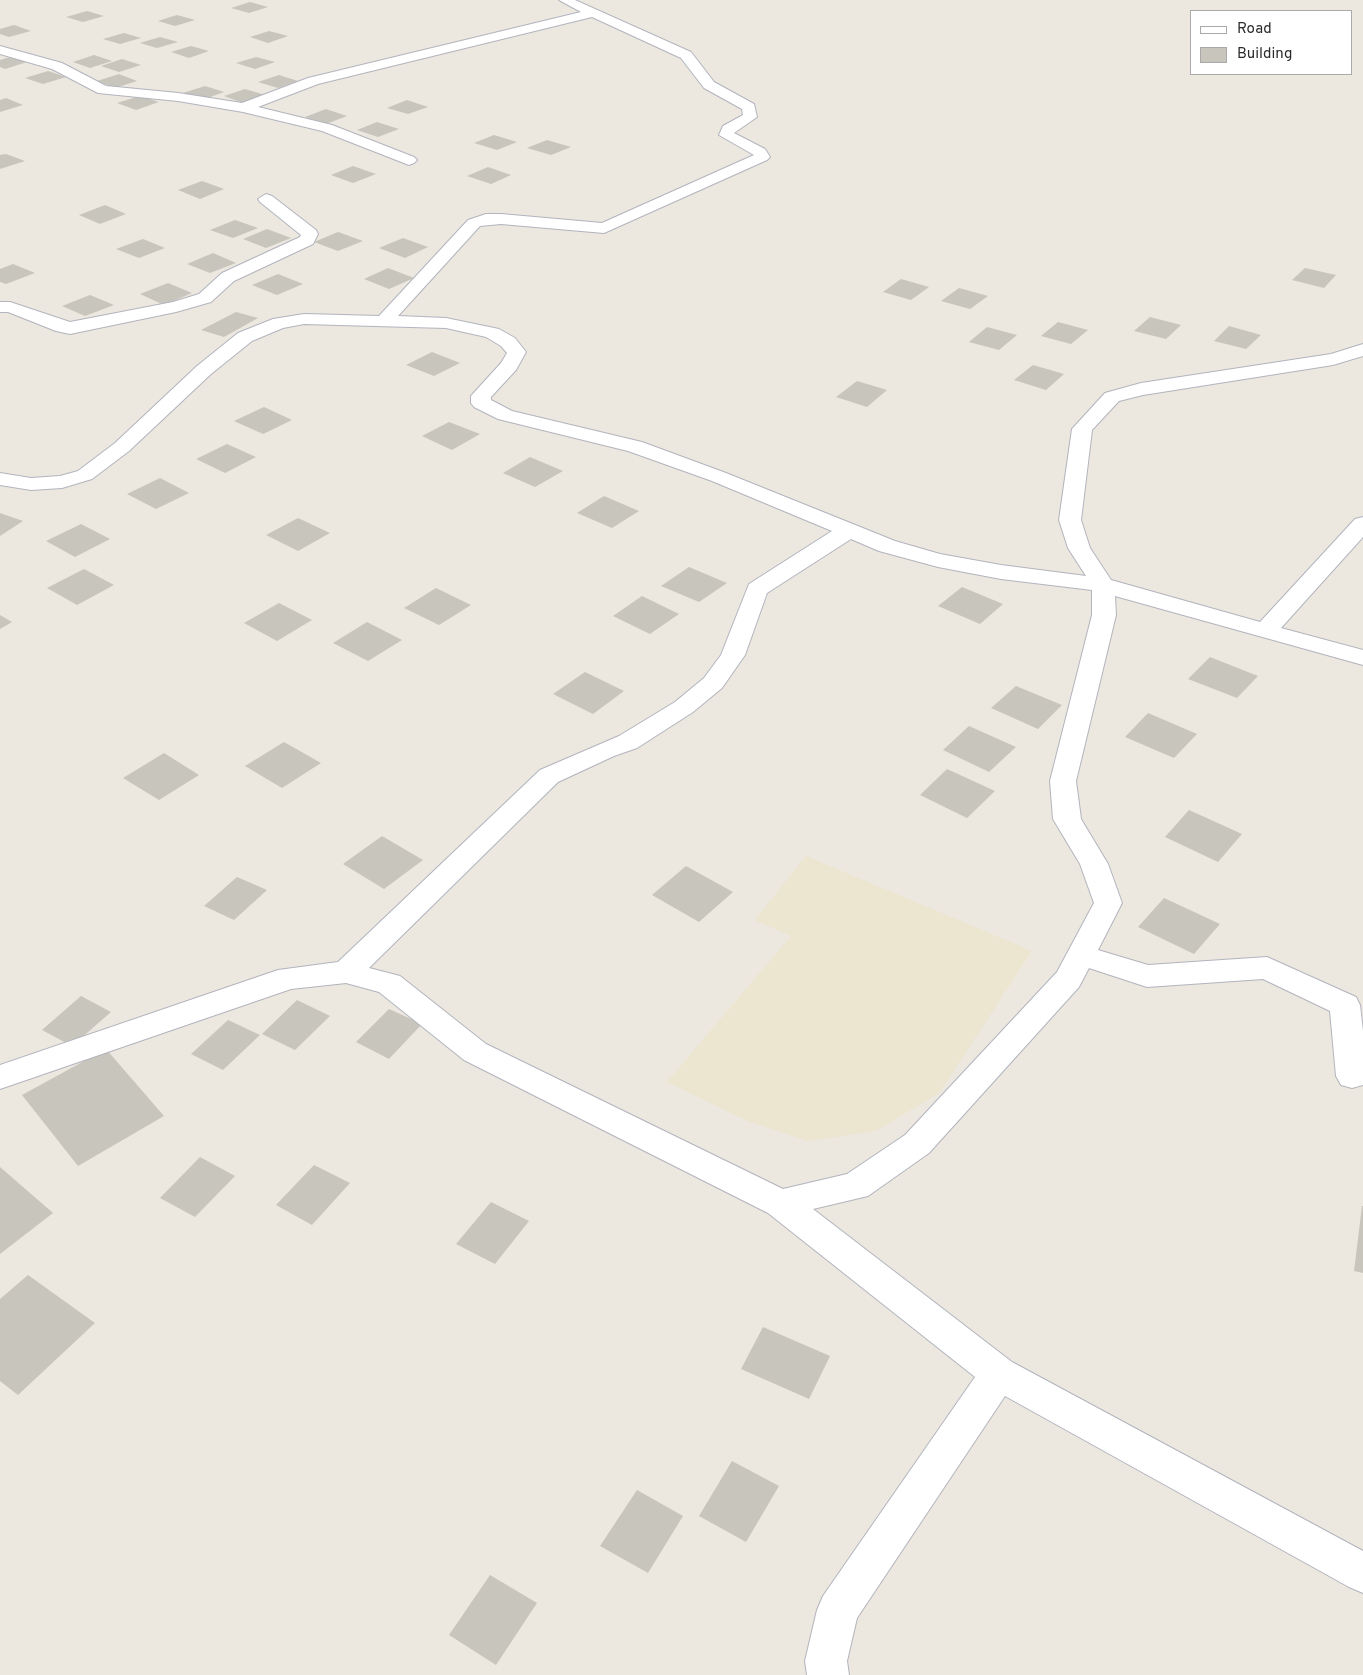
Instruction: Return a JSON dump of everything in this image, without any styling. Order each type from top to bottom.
[{"type":"street","points":[[384,321],[474,223],[486,219],[501,219],[604,228],[762,156],[760,152],[726,135],[728,130],[750,117],[749,106],[709,85],[686,55],[565,0]]},
{"type":"street","points":[[242,108],[313,81],[594,13]]},
{"type":"street","points":[[0,50],[57,66],[103,90],[178,97],[242,108],[327,128],[409,160]]},
{"type":"street","points":[[0,307],[10,307],[70,328],[176,307],[205,298],[228,277],[307,240],[310,234],[266,199]]},
{"type":"street","points":[[0,479],[30,484],[62,482],[85,475],[122,447],[204,370],[245,337],[279,322],[304,319],[446,323],[492,333],[508,342],[517,352],[509,366],[481,396],[481,403],[487,408],[505,415],[635,446],[887,546],[938,560],[1001,572],[1103,585],[1363,658]]},
{"type":"street","points":[[780,1203],[856,1186],[917,1144],[1068,979],[1108,903],[1094,864],[1068,819],[1063,781],[1104,616],[1103,585],[1079,548],[1070,520],[1082,429],[1112,397],[1141,389],[1333,359],[1363,350]]},
{"type":"street","points":[[1265,630],[1363,524]]},
{"type":"street","points":[[346,972],[549,776],[628,742],[684,707],[713,683],[733,655],[757,590],[850,530]]},
{"type":"street","points":[[1080,955],[1146,976],[1267,968],[1345,1005],[1352,1076]]},
{"type":"street","points":[[0,1078],[289,978],[346,972],[389,984],[474,1052],[780,1203],[999,1374],[1363,1573]]},
{"type":"street","points":[[828,1675],[826,1661],[838,1610],[999,1374]]},
{"type":"shaded area","points":[[806,856],[1032,951],[939,1093],[876,1131],[808,1141],[748,1121],[667,1082],[791,936],[755,920]]},
{"type":"building","points":[[250,2],[268,7],[249,13],[231,8]]},
{"type":"building","points":[[87,11],[104,16],[83,22],[66,17]]},
{"type":"building","points":[[177,15],[195,20],[175,26],[158,21]]},
{"type":"building","points":[[14,25],[31,31],[9,37],[0,34],[0,29]]},
{"type":"building","points":[[269,31],[288,36],[268,43],[250,37]]},
{"type":"building","points":[[124,33],[141,38],[120,44],[103,39]]},
{"type":"building","points":[[160,37],[178,42],[157,48],[140,43]]},
{"type":"building","points":[[191,46],[209,51],[189,58],[171,52]]},
{"type":"building","points":[[94,55],[112,61],[90,68],[73,62]]},
{"type":"building","points":[[10,57],[27,62],[5,69],[0,67],[0,60]]},
{"type":"building","points":[[256,57],[275,62],[255,69],[236,63]]},
{"type":"building","points":[[122,59],[141,65],[119,72],[101,66]]},
{"type":"building","points":[[48,71],[66,77],[43,84],[25,78]]},
{"type":"building","points":[[119,74],[137,81],[115,88],[97,81]]},
{"type":"building","points":[[279,75],[298,81],[278,88],[258,82]]},
{"type":"building","points":[[205,86],[224,92],[202,100],[183,93]]},
{"type":"building","points":[[245,89],[265,95],[243,103],[224,96]]},
{"type":"building","points":[[140,96],[159,102],[136,110],[117,103]]},
{"type":"building","points":[[6,98],[23,105],[0,112],[0,100]]},
{"type":"building","points":[[407,100],[428,107],[408,114],[387,108]]},
{"type":"building","points":[[326,109],[347,116],[326,124],[305,117]]},
{"type":"building","points":[[377,122],[399,129],[378,137],[357,130]]},
{"type":"building","points":[[494,135],[517,142],[497,150],[474,143]]},
{"type":"building","points":[[547,140],[571,147],[551,155],[527,148]]},
{"type":"building","points":[[6,154],[25,161],[0,169],[0,155]]},
{"type":"building","points":[[353,166],[376,174],[353,183],[331,175]]},
{"type":"building","points":[[488,167],[511,175],[491,184],[467,176]]},
{"type":"building","points":[[202,181],[224,189],[200,199],[178,190]]},
{"type":"building","points":[[105,205],[126,214],[100,224],[79,215]]},
{"type":"building","points":[[235,220],[258,228],[233,238],[210,230]]},
{"type":"building","points":[[267,229],[291,238],[266,248],[243,239]]},
{"type":"building","points":[[338,232],[363,241],[338,251],[314,242]]},
{"type":"building","points":[[403,238],[428,247],[405,258],[379,248]]},
{"type":"building","points":[[143,239],[165,248],[139,258],[116,249]]},
{"type":"building","points":[[213,253],[236,263],[210,273],[187,264]]},
{"type":"building","points":[[13,264],[35,273],[6,284],[0,282],[0,269]]},
{"type":"building","points":[[388,268],[414,278],[389,289],[364,279]]},
{"type":"building","points":[[1305,268],[1336,275],[1324,288],[1292,280]]},
{"type":"building","points":[[278,274],[303,284],[277,295],[252,285]]},
{"type":"building","points":[[901,279],[929,287],[911,300],[883,292]]},
{"type":"building","points":[[168,283],[192,293],[164,305],[140,294]]},
{"type":"building","points":[[959,288],[988,296],[970,309],[941,301]]},
{"type":"building","points":[[90,295],[114,305],[85,316],[62,306]]},
{"type":"building","points":[[236,312],[258,318],[224,337],[201,330]]},
{"type":"building","points":[[1150,317],[1181,325],[1166,339],[1134,331]]},
{"type":"building","points":[[1058,322],[1088,330],[1071,344],[1041,336]]},
{"type":"building","points":[[1229,326],[1261,335],[1246,349],[1214,341]]},
{"type":"building","points":[[987,327],[1017,335],[999,350],[969,342]]},
{"type":"building","points":[[432,352],[460,363],[434,376],[406,365]]},
{"type":"building","points":[[1033,365],[1064,374],[1046,390],[1014,380]]},
{"type":"building","points":[[857,381],[887,390],[867,407],[836,397]]},
{"type":"building","points":[[264,407],[292,420],[263,434],[234,421]]},
{"type":"building","points":[[449,422],[480,434],[452,450],[422,436]]},
{"type":"building","points":[[227,444],[256,457],[225,473],[196,459]]},
{"type":"building","points":[[530,457],[563,471],[535,487],[503,473]]},
{"type":"building","points":[[160,478],[189,493],[156,509],[127,494]]},
{"type":"building","points":[[604,496],[639,511],[612,528],[577,513]]},
{"type":"building","points":[[0,513],[23,521],[0,536]]},
{"type":"building","points":[[298,518],[330,533],[298,551],[266,535]]},
{"type":"building","points":[[81,524],[110,539],[75,557],[46,541]]},
{"type":"building","points":[[689,567],[727,583],[699,602],[661,586]]},
{"type":"building","points":[[84,569],[114,585],[77,605],[47,588]]},
{"type":"building","points":[[962,587],[1003,604],[980,624],[938,606]]},
{"type":"building","points":[[436,588],[471,605],[439,625],[404,608]]},
{"type":"building","points":[[642,596],[679,614],[650,634],[613,616]]},
{"type":"building","points":[[279,603],[312,620],[277,641],[244,623]]},
{"type":"building","points":[[0,615],[12,622],[0,629]]},
{"type":"building","points":[[367,622],[402,640],[368,661],[333,643]]},
{"type":"building","points":[[1210,657],[1258,676],[1237,698],[1188,679]]},
{"type":"building","points":[[585,672],[624,691],[593,714],[553,694]]},
{"type":"building","points":[[1016,686],[1062,705],[1038,729],[991,708]]},
{"type":"building","points":[[1148,713],[1197,734],[1174,758],[1125,737]]},
{"type":"building","points":[[969,726],[1016,747],[989,772],[943,750]]},
{"type":"building","points":[[284,742],[321,763],[282,788],[245,766]]},
{"type":"building","points":[[164,753],[199,775],[159,800],[123,778]]},
{"type":"building","points":[[947,769],[995,791],[967,818],[920,795]]},
{"type":"building","points":[[1189,810],[1242,834],[1218,862],[1165,837]]},
{"type":"building","points":[[382,836],[423,860],[384,889],[343,864]]},
{"type":"building","points":[[686,866],[733,892],[699,922],[652,895]]},
{"type":"building","points":[[237,877],[267,890],[234,920],[204,906]]},
{"type":"building","points":[[1164,898],[1220,924],[1194,954],[1138,927]]},
{"type":"building","points":[[81,996],[111,1012],[72,1046],[42,1030]]},
{"type":"building","points":[[297,1000],[330,1016],[295,1050],[262,1034]]},
{"type":"building","points":[[389,1009],[422,1024],[389,1059],[356,1042]]},
{"type":"building","points":[[228,1020],[260,1035],[223,1070],[191,1054]]},
{"type":"building","points":[[106,1049],[164,1116],[78,1166],[22,1095]]},
{"type":"building","points":[[200,1157],[235,1176],[195,1217],[160,1198]]},
{"type":"building","points":[[314,1165],[350,1183],[312,1225],[276,1205]]},
{"type":"building","points":[[0,1167],[53,1213],[0,1254]]},
{"type":"building","points":[[491,1202],[529,1221],[495,1264],[456,1244]]},
{"type":"building","points":[[1363,1206],[1363,1273],[1354,1271]]},
{"type":"building","points":[[28,1275],[95,1323],[18,1395],[0,1381],[0,1299]]},
{"type":"building","points":[[763,1327],[830,1356],[809,1399],[741,1369]]},
{"type":"building","points":[[732,1461],[779,1486],[746,1542],[699,1516]]},
{"type":"building","points":[[637,1490],[683,1516],[648,1573],[600,1546]]},
{"type":"building","points":[[490,1575],[537,1603],[496,1665],[449,1635]]}]
